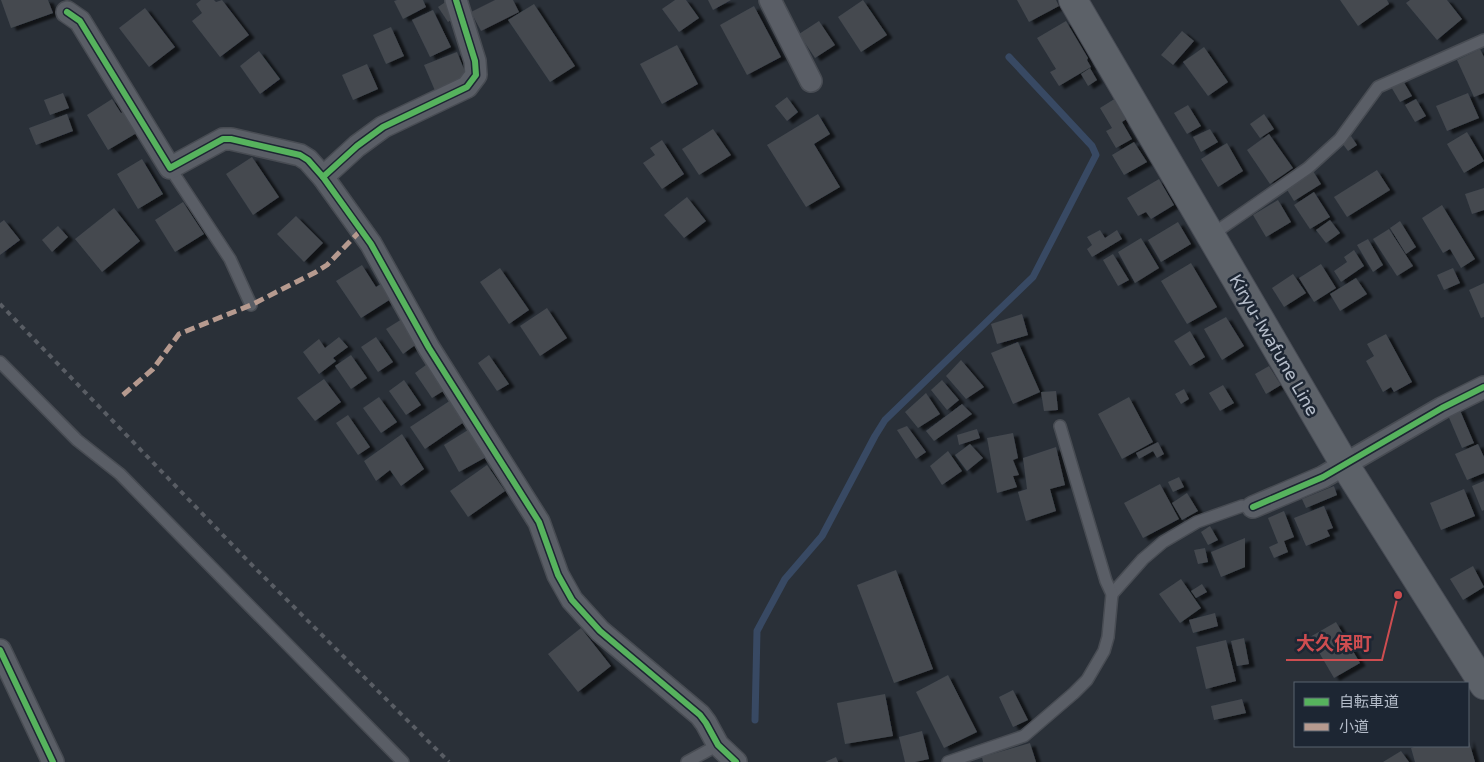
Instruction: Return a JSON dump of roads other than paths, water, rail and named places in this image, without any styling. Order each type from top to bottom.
[{"type":"main road","name":"Kiryu-Iwafune Line","points":[[1073,0],[1345,464],[1484,684]]},
{"type":"street","points":[[323,177],[357,146],[383,127],[468,87],[476,75],[476,61],[456,0]]},
{"type":"street","points":[[770,0],[811,81]]},
{"type":"street","points":[[67,12],[80,21],[170,168],[223,139],[231,139],[300,155],[308,160],[323,177],[371,244],[429,348],[539,522],[558,575],[572,600],[600,631],[700,715],[718,744],[736,762]]},
{"type":"street","points":[[1252,507],[1323,477],[1442,408],[1484,387]]},
{"type":"street","points":[[0,650],[53,762]]},
{"type":"lane","points":[[1210,236],[1308,168],[1340,139],[1378,87],[1484,40]]},
{"type":"lane","points":[[170,168],[230,260],[251,305]]},
{"type":"lane","points":[[0,362],[77,440],[120,474],[403,762]]},
{"type":"lane","points":[[948,762],[1024,736],[1087,680],[1104,651],[1108,637],[1112,594],[1106,581],[1060,426]]},
{"type":"lane","points":[[1112,594],[1142,559],[1163,542],[1197,522],[1242,506],[1252,507]]},
{"type":"lane","points":[[687,762],[718,744]]},
{"type":"waterway","points":[[755,720],[757,631],[785,579],[822,536],[885,420],[1033,277],[1096,155],[1092,146],[1009,57]]},
{"type":"railway","points":[[0,304],[247,560],[449,762]]},
{"type":"place","name":"大久保町","points":[[1398,595]]}]
